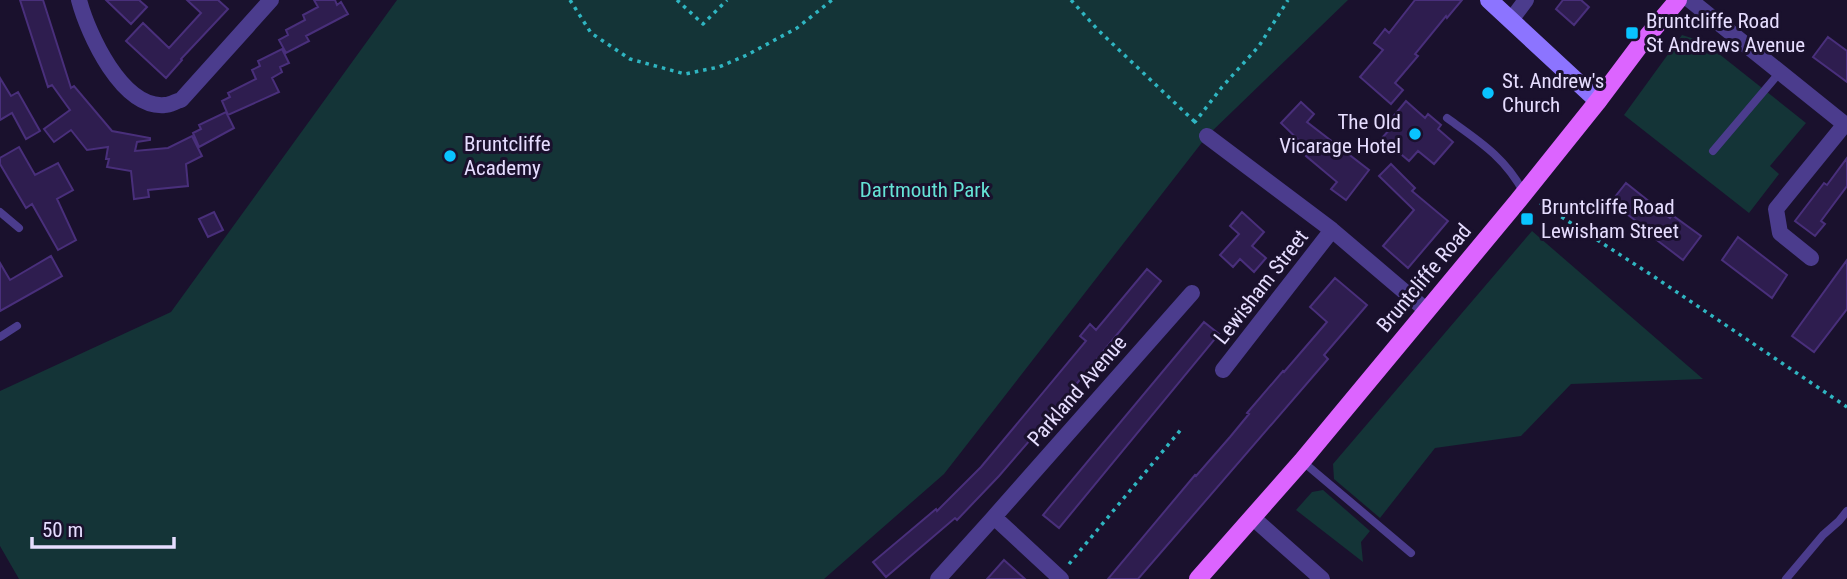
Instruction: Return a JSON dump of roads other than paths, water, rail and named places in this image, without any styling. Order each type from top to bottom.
[{"type":"main road","name":"Bruntcliffe Road","points":[[1198,579],[1302,461],[1525,193],[1678,0]]},
{"type":"street","points":[[79,0],[96,46],[116,76],[138,97],[152,104],[166,105],[181,100],[271,0]]},
{"type":"street","points":[[1489,0],[1598,101]]},
{"type":"street","points":[[1511,20],[1526,0]]},
{"type":"street","points":[[1690,0],[1846,125],[1776,209],[1780,233],[1811,258]]},
{"type":"street","name":"Lewisham Street","points":[[1208,136],[1332,230],[1426,310]]},
{"type":"street","name":"Lewisham Street","points":[[1223,370],[1332,230]]},
{"type":"street","name":"Parkland Avenue","points":[[938,579],[1192,293]]},
{"type":"street","points":[[994,517],[1060,578]]},
{"type":"street","points":[[1252,517],[1322,579]]},
{"type":"lane","points":[[1713,151],[1780,72]]},
{"type":"lane","points":[[1447,118],[1506,164],[1525,193]]},
{"type":"lane","points":[[0,212],[19,228]]},
{"type":"lane","points":[[0,337],[17,326]]},
{"type":"lane","points":[[1302,461],[1411,553]]},
{"type":"lane","points":[[1786,579],[1847,511]]},
{"type":"lane","points":[[1839,521],[1847,527]]},
{"type":"place","name":"Bruntcliffe Road St Andrews Avenue","points":[[1632,33]]},
{"type":"place","name":"St. Andrew's Church","points":[[1488,93]]},
{"type":"place","name":"The Old Vicarage Hotel","points":[[1415,134]]},
{"type":"place","name":"Bruntcliffe Academy","points":[[450,156]]},
{"type":"place","name":"Bruntcliffe Road Lewisham Street","points":[[1527,219]]},
{"type":"park label","name":"Dartmouth Park","points":[[925,190]]}]
